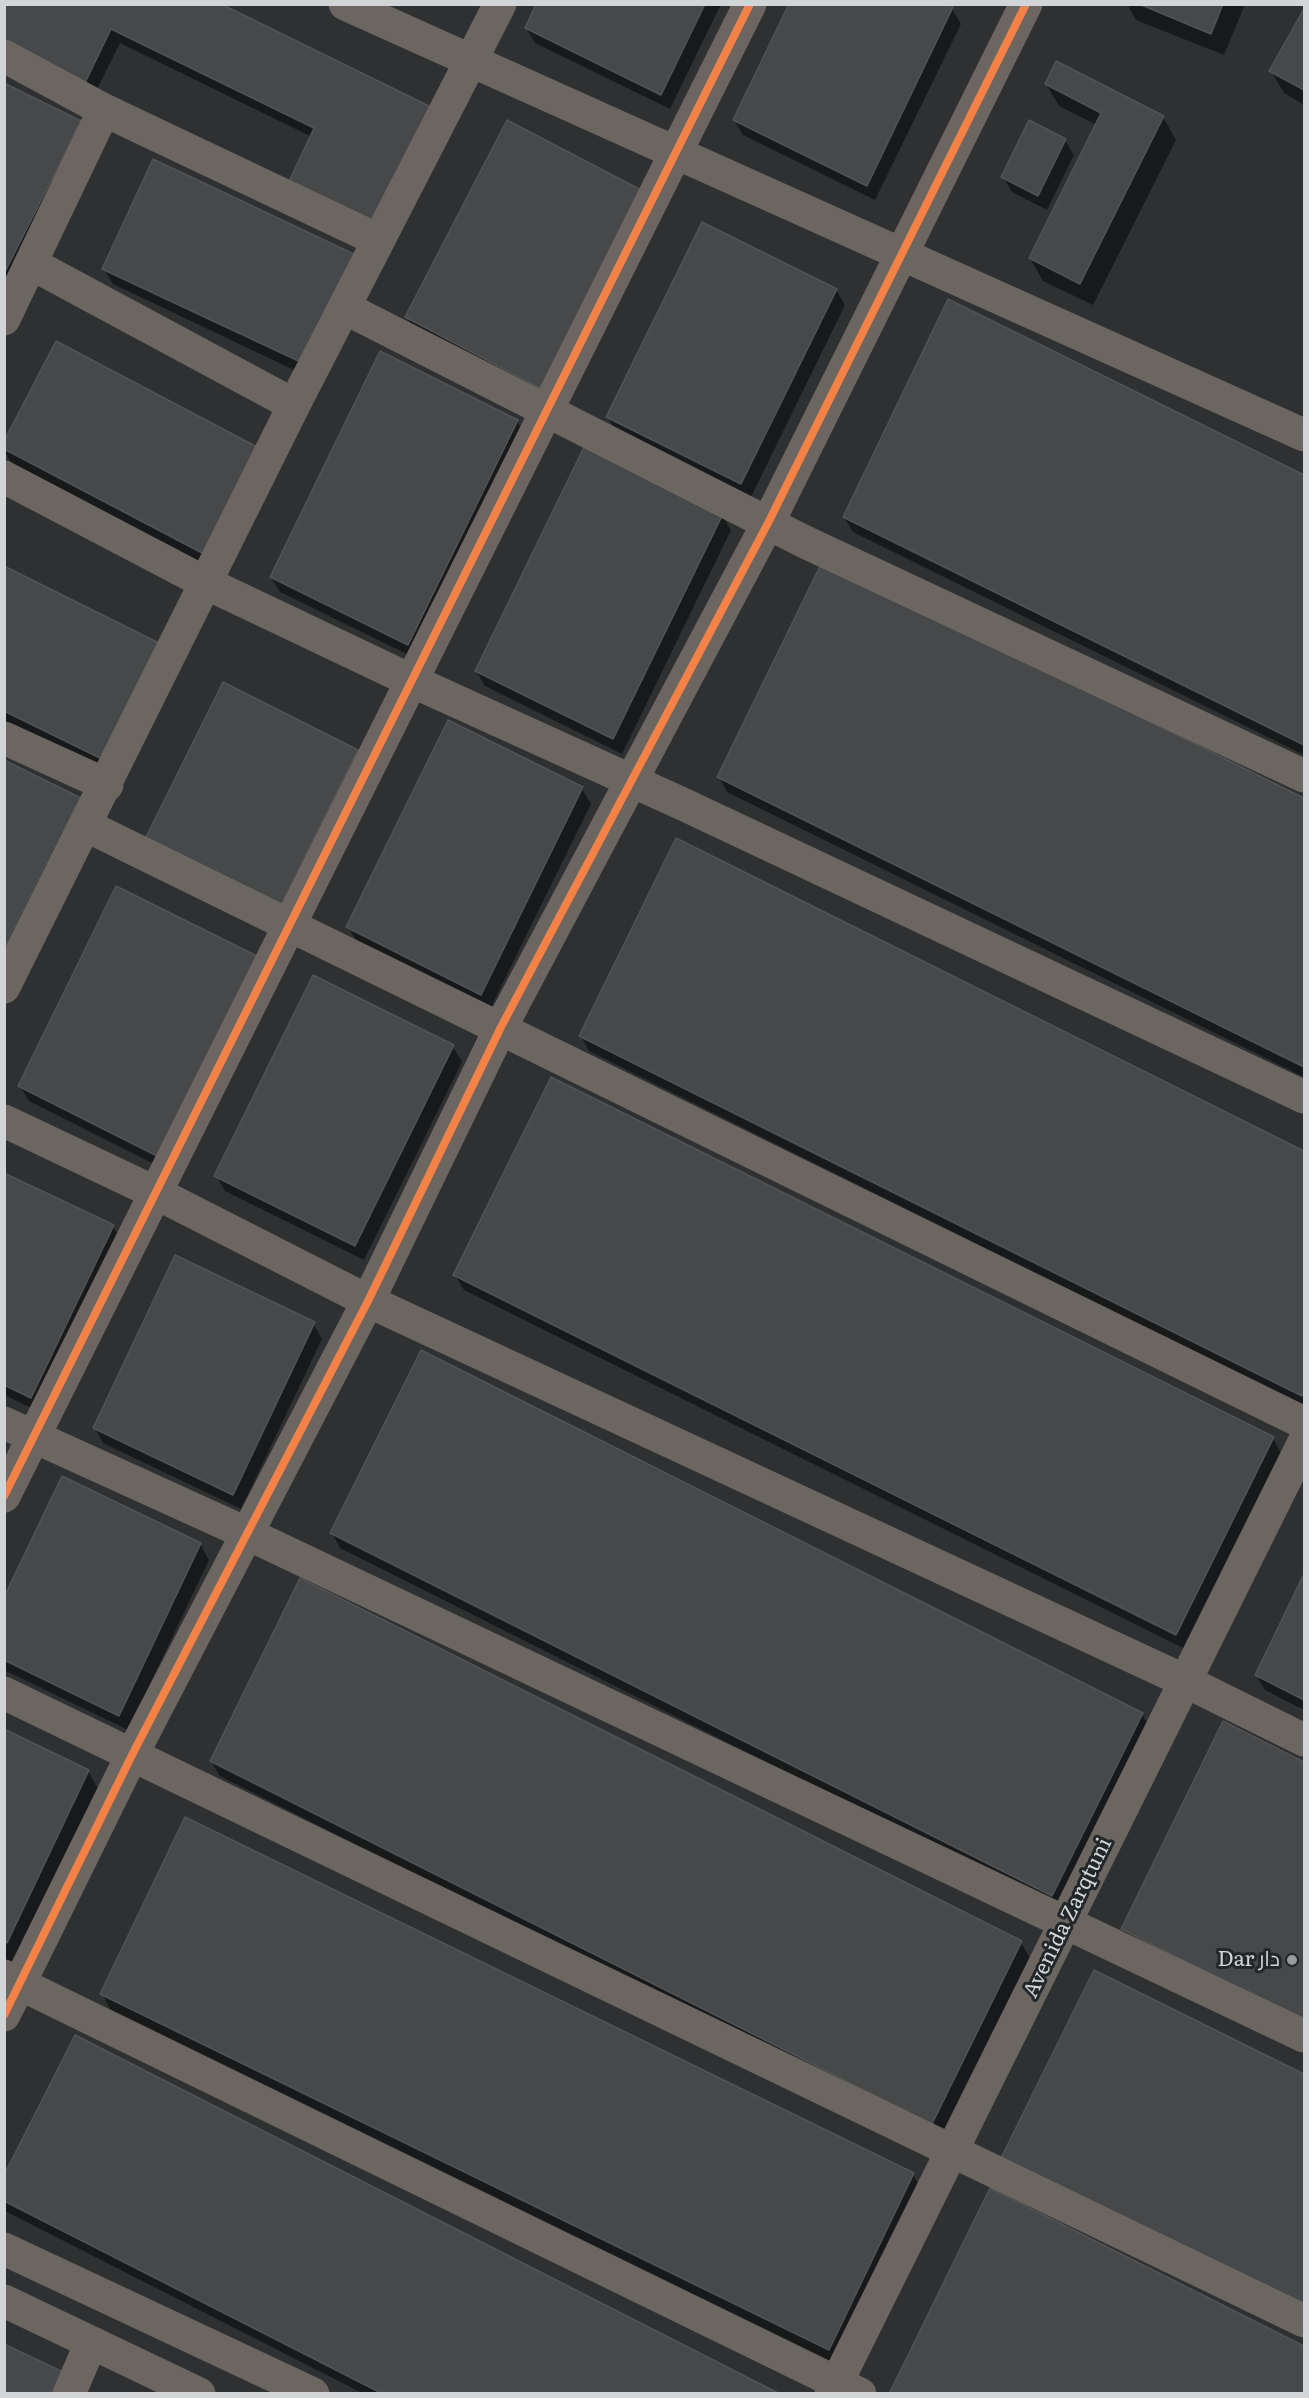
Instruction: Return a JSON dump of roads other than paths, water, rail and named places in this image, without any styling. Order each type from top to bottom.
[{"type":"street","points":[[345,4],[470,63],[676,152],[1305,435]]},
{"type":"street","points":[[4,987],[107,785],[294,405],[500,4]]},
{"type":"street","points":[[4,1496],[750,4]]},
{"type":"street","points":[[4,2015],[12,1981],[368,1301],[501,1027],[768,523],[1026,4]]},
{"type":"street","points":[[4,56],[105,110],[378,240]]},
{"type":"street","points":[[4,319],[105,110]]},
{"type":"street","points":[[32,264],[294,405]]},
{"type":"street","points":[[345,308],[768,523],[1305,776]]},
{"type":"street","points":[[4,477],[206,583],[1305,1097]]},
{"type":"street","points":[[4,738],[107,785]]},
{"type":"street","points":[[85,825],[1305,1423]]},
{"type":"street","points":[[4,1121],[156,1193],[368,1301],[1185,1681],[1305,1740]]},
{"type":"street","points":[[4,1423],[248,1534],[1305,2036]]},
{"type":"street","name":"Avenida Zarqtuni","points":[[843,2390],[952,2152],[1305,1442]]},
{"type":"street","points":[[4,1693],[1305,2321]]},
{"type":"street","points":[[12,1981],[843,2390]]},
{"type":"street","points":[[4,2249],[310,2393]]},
{"type":"street","points":[[4,2301],[199,2394]]},
{"type":"street","points":[[69,2394],[91,2343]]},
{"type":"place","name":"Dar دار","points":[[1292,1960]]}]
